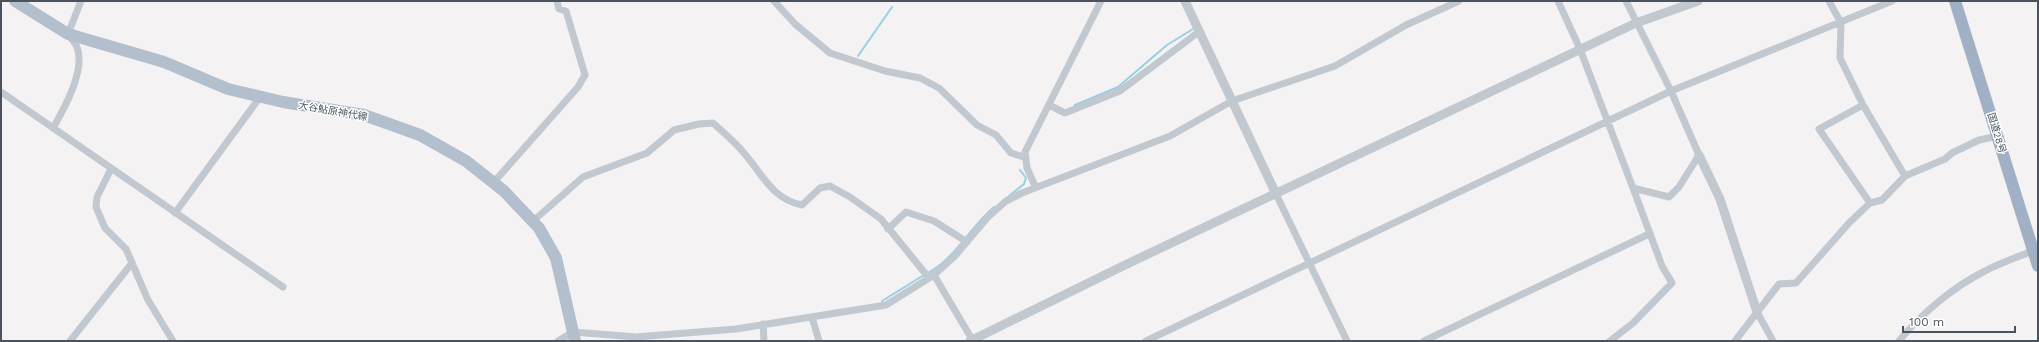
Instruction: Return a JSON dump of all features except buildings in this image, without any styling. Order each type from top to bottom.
[{"type":"highway","name":"国道28号","points":[[1955,1],[2038,266]]},
{"type":"main road","name":"大谷鮎原神代線","points":[[15,1],[68,34],[164,62],[228,88],[260,97],[364,115],[420,135],[466,162],[494,182],[539,228],[556,258],[574,337]]},
{"type":"street","points":[[53,128],[70,99],[77,72],[77,48],[68,34],[81,1]]},
{"type":"street","points":[[494,182],[578,87],[585,75],[566,11],[559,9],[557,1]]},
{"type":"street","points":[[774,1],[795,24],[830,53],[885,70],[920,78],[939,88],[977,125],[996,135],[1011,153],[1024,157]]},
{"type":"street","points":[[1034,186],[1024,157],[1101,1]]},
{"type":"street","points":[[1185,1],[1347,341]]},
{"type":"street","points":[[558,341],[574,337],[650,336],[736,329],[886,305],[931,276],[954,257],[988,218],[1006,202],[1034,186],[1170,136],[1232,101],[1335,66],[1406,25],[1459,1]]},
{"type":"street","points":[[1558,1],[1580,49],[1634,188],[1649,234],[1662,266],[1672,283],[1632,323],[1610,341]]},
{"type":"street","points":[[1626,1],[1671,91],[1720,199],[1757,312],[1773,341]]},
{"type":"street","points":[[532,222],[583,177],[647,153],[674,130],[699,124],[713,123],[740,147],[776,193],[789,202],[802,205],[820,188],[830,186],[850,197],[881,219],[888,229],[931,276],[971,341],[1580,49],[1636,23],[1698,1]]},
{"type":"street","points":[[1829,1],[1841,23],[1840,58],[1863,105],[1904,176]]},
{"type":"street","points":[[1146,341],[1309,262],[1671,91],[1892,1]]},
{"type":"street","points":[[1050,105],[1065,113],[1120,91],[1200,31]]},
{"type":"street","points":[[1,92],[175,214],[283,287]]},
{"type":"street","points":[[175,214],[260,97]]},
{"type":"street","points":[[1863,105],[1819,129],[1870,203]]},
{"type":"street","points":[[1735,341],[1779,284],[1796,283],[1849,223],[1870,203],[1882,200],[1904,176],[1945,159],[1952,153],[1979,140],[1998,136]]},
{"type":"street","points":[[1634,188],[1669,197],[1679,187],[1699,155]]},
{"type":"street","points":[[111,169],[97,197],[96,207],[105,228],[126,249],[133,269],[148,300],[173,341]]},
{"type":"street","points":[[888,229],[906,212],[934,221],[967,242]]},
{"type":"street","points":[[1424,341],[1649,234]]},
{"type":"street","points":[[1899,341],[1934,305],[1956,288],[1984,271],[2033,251]]},
{"type":"street","points":[[70,341],[132,263]]},
{"type":"street","points":[[812,317],[819,341]]},
{"type":"street","points":[[763,324],[764,341]]},
{"type":"waterway","points":[[858,56],[892,7]]},
{"type":"waterway","points":[[1075,105],[1118,87],[1167,45],[1193,29]]},
{"type":"waterway","points":[[1009,196],[1024,184],[1026,178],[1020,170]]},
{"type":"waterway","points":[[928,273],[947,259],[985,215],[994,207]]},
{"type":"waterway","points":[[882,301],[924,275]]}]
